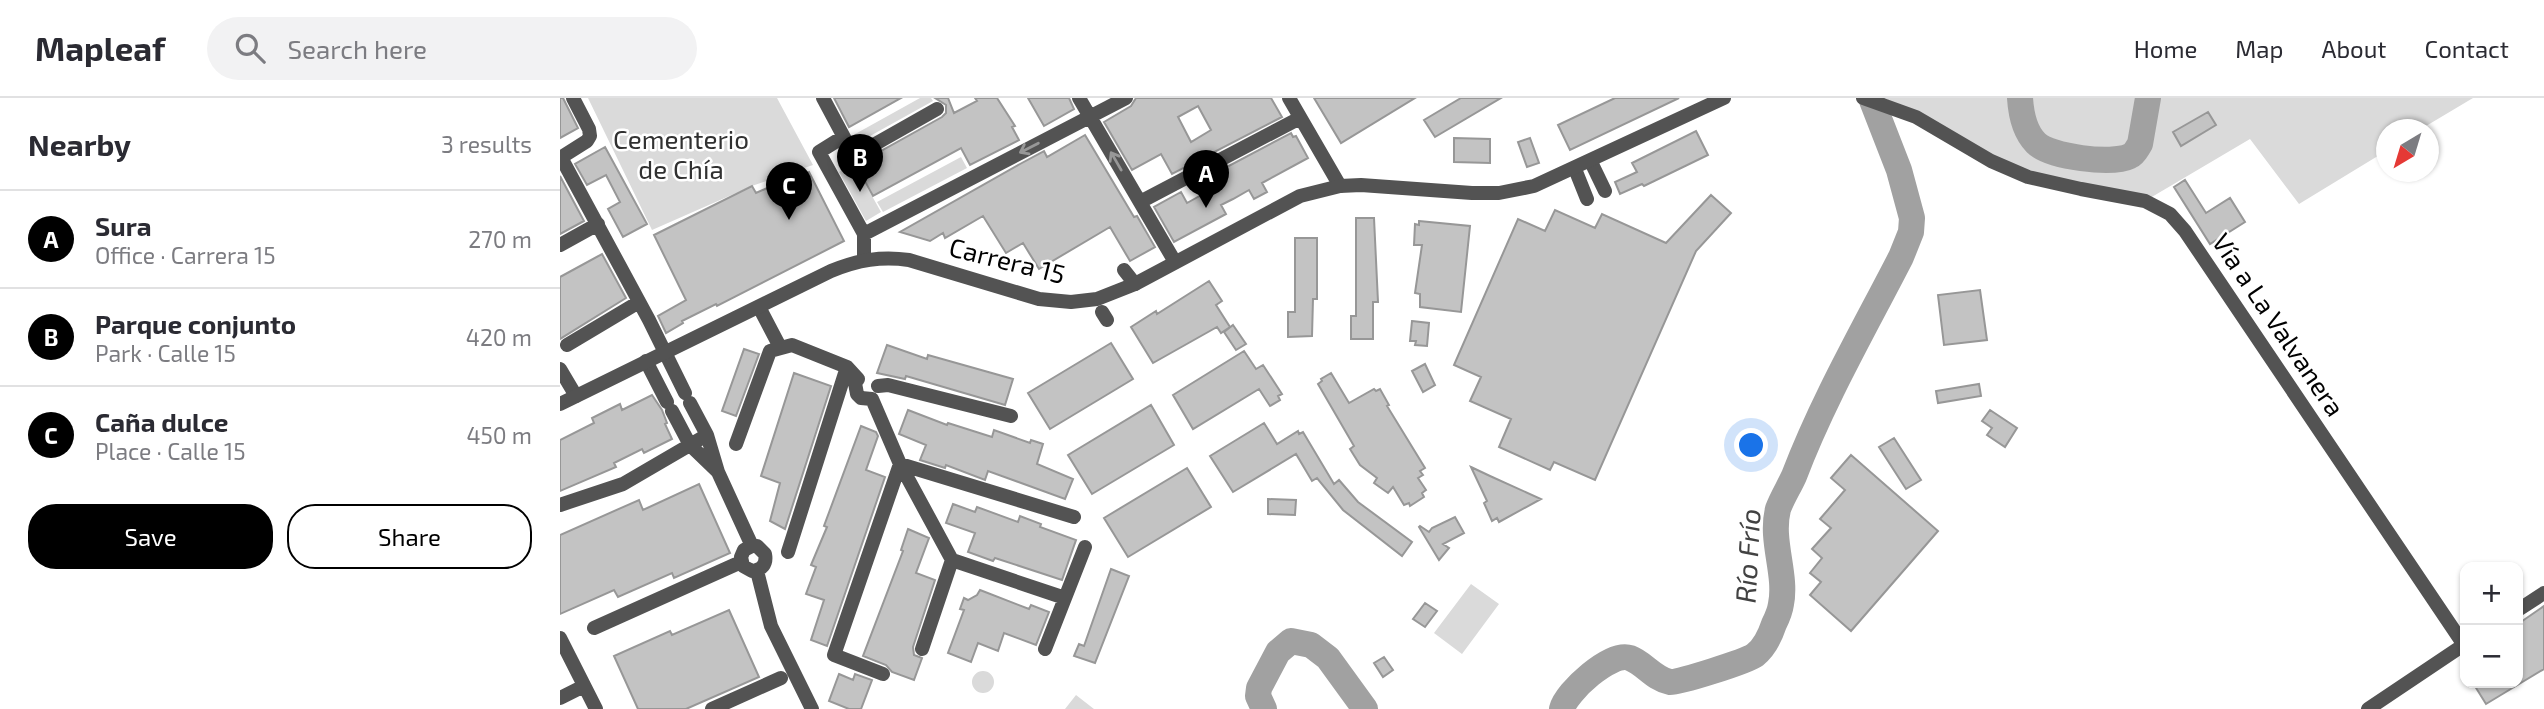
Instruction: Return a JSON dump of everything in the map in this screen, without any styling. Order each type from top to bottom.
[{"type":"street","points":[[573,98],[590,136],[587,141],[562,157],[563,162],[708,436],[718,472],[752,546]]},
{"type":"street","points":[[823,98],[854,156],[937,109]]},
{"type":"street","points":[[1079,98],[1175,262]]},
{"type":"street","points":[[864,234],[1126,98]]},
{"type":"street","points":[[1289,98],[1340,186]]},
{"type":"street","name":"Carrera 15","points":[[560,404],[831,271],[864,260],[887,257],[909,260],[1039,299],[1071,302],[1097,299],[1135,284],[1300,196],[1340,186],[1361,185],[1499,193],[1534,186],[1591,162],[1724,98]]},
{"type":"street","name":"Vía a La Valvanera","points":[[1863,98],[1916,117],[2013,171],[2081,190],[2146,201],[2170,214],[2185,231],[2460,639]]},
{"type":"street","points":[[1140,202],[1300,118]]},
{"type":"street","points":[[844,137],[819,152],[864,234],[864,260]]},
{"type":"street","points":[[1591,162],[1605,191]]},
{"type":"street","points":[[1575,169],[1587,200]]},
{"type":"street","points":[[560,245],[598,224]]},
{"type":"street","points":[[1124,270],[1135,284]]},
{"type":"street","points":[[567,345],[639,302]]},
{"type":"street","points":[[758,307],[780,347]]},
{"type":"street","points":[[736,444],[770,351],[792,345],[847,367],[858,379],[868,376],[873,378],[875,392],[900,464],[952,560],[1065,598]]},
{"type":"street","points":[[646,361],[690,445],[718,472]]},
{"type":"street","points":[[788,552],[847,367]]},
{"type":"street","points":[[560,369],[576,396]]},
{"type":"street","points":[[875,392],[888,385],[1011,416]]},
{"type":"street","points":[[560,505],[623,484],[708,436]]},
{"type":"street","points":[[900,464],[1074,517]]},
{"type":"street","points":[[883,674],[834,655],[900,464]]},
{"type":"street","points":[[752,546],[757,546],[765,554],[764,564],[757,570],[747,569],[741,562],[742,553],[752,546]]},
{"type":"street","points":[[1045,649],[1085,547]]},
{"type":"street","points":[[922,649],[952,560]]},
{"type":"street","points":[[594,628],[741,562]]},
{"type":"street","points":[[757,570],[766,613],[812,709]]},
{"type":"street","points":[[2523,607],[2544,593]]},
{"type":"street","points":[[560,638],[596,709]]},
{"type":"street","name":"Vía a La Valvanera","points":[[2368,709],[2460,648]]},
{"type":"street","points":[[787,659],[780,667],[781,678],[786,683],[800,683]]},
{"type":"street","points":[[712,709],[781,678]]},
{"type":"street","points":[[560,698],[584,686]]},
{"type":"green space","name":"Cementerio de Chía","points":[[588,98],[777,98],[813,165],[752,186],[652,230]]},
{"type":"green space","points":[[920,98],[931,98],[933,101],[852,146],[848,138]]},
{"type":"green space","points":[[1863,98],[2473,98],[2438,119],[2376,119],[2376,157],[2299,204],[2250,139],[2145,201],[2045,182]]},
{"type":"green space","points":[[961,157],[967,168],[883,212],[877,202]]},
{"type":"green space","points":[[854,164],[881,212],[866,221],[839,172]]},
{"type":"green space","points":[[1471,584],[1499,604],[1462,654],[1434,633]]},
{"type":"green space","points":[[983,671],[991,674],[994,682],[991,690],[983,693],[975,690],[972,682],[975,674]]},
{"type":"green space","points":[[1076,695],[1094,709],[1065,709]]},
{"type":"building","points":[[560,98],[563,98],[578,128],[560,138]]},
{"type":"building","points":[[834,98],[901,98],[849,127]]},
{"type":"building","points":[[935,98],[948,98],[954,113],[977,101],[975,98],[997,98],[1015,126],[1012,127],[1019,140],[970,165],[961,148],[873,196],[856,165],[942,117],[946,113],[946,105]]},
{"type":"building","points":[[1028,98],[1069,98],[1074,109],[1044,126]]},
{"type":"building","points":[[1136,98],[1271,98],[1282,117],[1172,174],[1161,154],[1132,170],[1104,122],[1131,106]],"holes":[[[1198,106],[1211,130],[1191,142],[1178,117]]]},
{"type":"building","points":[[1314,98],[1415,98],[1341,143]]},
{"type":"building","points":[[1461,98],[1501,98],[1435,137],[1424,120]]},
{"type":"building","points":[[1615,98],[1679,98],[1570,150],[1558,125]]},
{"type":"building","points":[[2208,112],[2216,125],[2181,146],[2173,132]]},
{"type":"building","points":[[1696,131],[1708,155],[1644,186],[1642,184],[1620,194],[1615,182],[1637,172],[1632,163]]},
{"type":"building","points":[[1291,133],[1293,137],[1296,136],[1308,158],[1262,183],[1267,192],[1254,199],[1249,190],[1221,205],[1226,214],[1174,242],[1154,207],[1181,192],[1187,203],[1212,189],[1206,178]]},
{"type":"building","points":[[1085,135],[1155,247],[1130,261],[1110,227],[1039,269],[1023,243],[1006,253],[983,216],[945,238],[943,233],[930,241],[900,232],[1044,151],[1047,157]]},
{"type":"building","points":[[1454,138],[1490,139],[1490,163],[1454,162]]},
{"type":"building","points":[[1530,138],[1539,163],[1527,167],[1518,142]]},
{"type":"building","points":[[605,147],[647,224],[623,237],[608,209],[620,202],[606,175],[587,185],[575,164]]},
{"type":"building","points":[[809,172],[844,241],[682,321],[683,323],[666,333],[658,316],[686,300],[654,235],[752,186],[756,193],[776,184],[778,187]]},
{"type":"building","points":[[560,176],[584,221],[560,234]]},
{"type":"building","points":[[2185,180],[2206,213],[2230,198],[2245,222],[2210,244],[2174,187]]},
{"type":"building","points":[[1711,195],[1731,213],[1696,251],[1595,480],[1554,462],[1550,470],[1499,447],[1511,419],[1470,401],[1481,377],[1454,365],[1518,219],[1545,231],[1555,210],[1595,228],[1602,214],[1666,243]]},
{"type":"building","points":[[1356,218],[1374,218],[1378,302],[1373,302],[1373,339],[1351,339],[1351,316],[1356,316]]},
{"type":"building","points":[[1419,221],[1470,226],[1461,312],[1420,307],[1420,294],[1415,293],[1422,245],[1414,245],[1415,224],[1419,225]]},
{"type":"building","points":[[1295,238],[1317,238],[1317,299],[1313,299],[1312,336],[1288,337],[1288,312],[1295,312]]},
{"type":"building","points":[[602,254],[626,298],[560,339],[560,277]]},
{"type":"building","points":[[1209,281],[1222,301],[1216,305],[1230,327],[1221,333],[1217,327],[1153,363],[1131,327]]},
{"type":"building","points":[[1980,290],[1987,340],[1944,345],[1938,295]]},
{"type":"building","points":[[1412,321],[1429,323],[1427,346],[1415,345],[1416,341],[1410,341]]},
{"type":"building","points":[[1233,325],[1246,344],[1236,350],[1224,332]]},
{"type":"building","points":[[1111,343],[1133,379],[1050,429],[1028,393]]},
{"type":"building","points":[[887,345],[927,359],[928,355],[1013,379],[1005,405],[906,376],[905,379],[877,373]]},
{"type":"building","points":[[744,349],[759,354],[736,416],[722,411]]},
{"type":"building","points":[[1244,351],[1256,369],[1263,365],[1282,394],[1278,396],[1280,400],[1270,406],[1259,389],[1193,429],[1173,395]]},
{"type":"building","points":[[1425,364],[1435,385],[1423,392],[1412,371]]},
{"type":"building","points":[[794,373],[831,386],[785,529],[770,521],[780,483],[761,476]]},
{"type":"building","points":[[1331,373],[1349,403],[1374,389],[1380,389],[1389,405],[1387,406],[1425,468],[1420,471],[1423,475],[1418,478],[1426,490],[1422,493],[1424,497],[1410,506],[1409,503],[1404,505],[1393,487],[1388,493],[1374,483],[1377,478],[1360,465],[1350,449],[1354,446],[1318,384]]},
{"type":"building","points":[[1979,384],[1981,396],[1938,403],[1936,391]]},
{"type":"building","points":[[652,395],[662,410],[672,439],[644,453],[642,449],[614,463],[616,467],[560,491],[560,440],[594,423],[592,418],[620,404],[622,410]]},
{"type":"building","points":[[1151,405],[1174,445],[1092,494],[1068,455]]},
{"type":"building","points":[[908,410],[947,425],[948,423],[992,437],[994,430],[1030,443],[1031,440],[1043,444],[1037,464],[1073,479],[1065,499],[988,471],[985,480],[946,465],[945,468],[920,460],[926,445],[899,434]]},
{"type":"building","points":[[1990,410],[2017,428],[2005,447],[1987,435],[1992,428],[1982,421]]},
{"type":"building","points":[[1264,423],[1277,444],[1298,431],[1299,434],[1303,432],[1334,484],[1339,480],[1358,502],[1412,542],[1402,556],[1343,510],[1317,478],[1312,481],[1296,454],[1233,492],[1210,456]]},
{"type":"building","points":[[861,426],[876,432],[878,436],[866,470],[885,477],[827,646],[811,640],[824,600],[806,594],[816,567],[811,565],[827,527],[824,526]]},
{"type":"building","points":[[1894,438],[1921,480],[1906,489],[1879,447]]},
{"type":"building","points":[[1851,455],[1938,531],[1851,631],[1810,595],[1821,582],[1810,573],[1822,558],[1812,549],[1831,528],[1820,519],[1845,490],[1831,478]]},
{"type":"building","points":[[1471,467],[1541,499],[1499,522],[1497,518],[1492,521],[1484,503],[1487,501]]},
{"type":"building","points":[[1187,468],[1211,507],[1128,557],[1104,518]]},
{"type":"building","points":[[699,484],[730,553],[674,578],[672,573],[618,597],[614,590],[560,614],[560,535],[639,500],[643,510]]},
{"type":"building","points":[[1268,499],[1296,500],[1295,515],[1268,514]]},
{"type":"building","points":[[953,504],[975,512],[977,507],[1018,522],[1020,516],[1041,524],[1040,527],[1076,540],[1062,580],[968,552],[975,533],[946,523]]},
{"type":"building","points":[[1455,517],[1464,533],[1443,544],[1449,548],[1439,560],[1419,527],[1429,532]]},
{"type":"building","points":[[908,529],[929,538],[916,573],[935,580],[913,647],[914,655],[922,658],[914,680],[892,672],[886,665],[863,656],[903,551],[901,550]]},
{"type":"building","points":[[1111,569],[1129,576],[1095,663],[1074,656],[1079,644],[1084,646]]},
{"type":"building","points":[[980,590],[1029,609],[1031,605],[1049,612],[1036,645],[1004,633],[998,651],[978,643],[971,662],[948,653],[964,610],[960,609],[964,598],[968,600]]},
{"type":"building","points":[[1425,603],[1437,611],[1425,627],[1413,619]]},
{"type":"building","points":[[2544,606],[2544,669],[2523,682],[2523,625],[2523,621]]},
{"type":"building","points":[[729,610],[759,677],[686,709],[638,709],[614,656],[670,631],[672,635]]},
{"type":"building","points":[[1384,657],[1393,670],[1383,677],[1374,663]]},
{"type":"building","points":[[839,674],[853,680],[855,674],[872,680],[861,709],[849,709],[829,701]]},
{"type":"building","points":[[2476,688],[2513,688],[2486,704]]},
{"type":"waterway","name":"Río Frío","points":[[1562,709],[1572,693],[1590,674],[1622,657],[1640,663],[1659,678],[1670,682],[1749,658],[1759,652],[1769,637],[1779,612],[1782,593],[1776,533],[1778,509],[1831,392],[1901,257],[1911,232],[1912,218],[1899,170],[1871,98]]},
{"type":"waterway","name":"Río Frío","points":[[2020,98],[2024,122],[2036,143],[2067,156],[2096,160],[2121,159],[2135,152],[2140,144],[2148,98]]},
{"type":"waterway","name":"Río Frío","points":[[1264,709],[1258,696],[1259,688],[1278,652],[1291,641],[1311,645],[1328,658],[1365,709]]},
{"type":"place","name":"Parque conjunto","points":[[860,192]]},
{"type":"place","name":"Sura","points":[[1206,208]]},
{"type":"place","name":"Caña dulce","points":[[789,220]]}]
